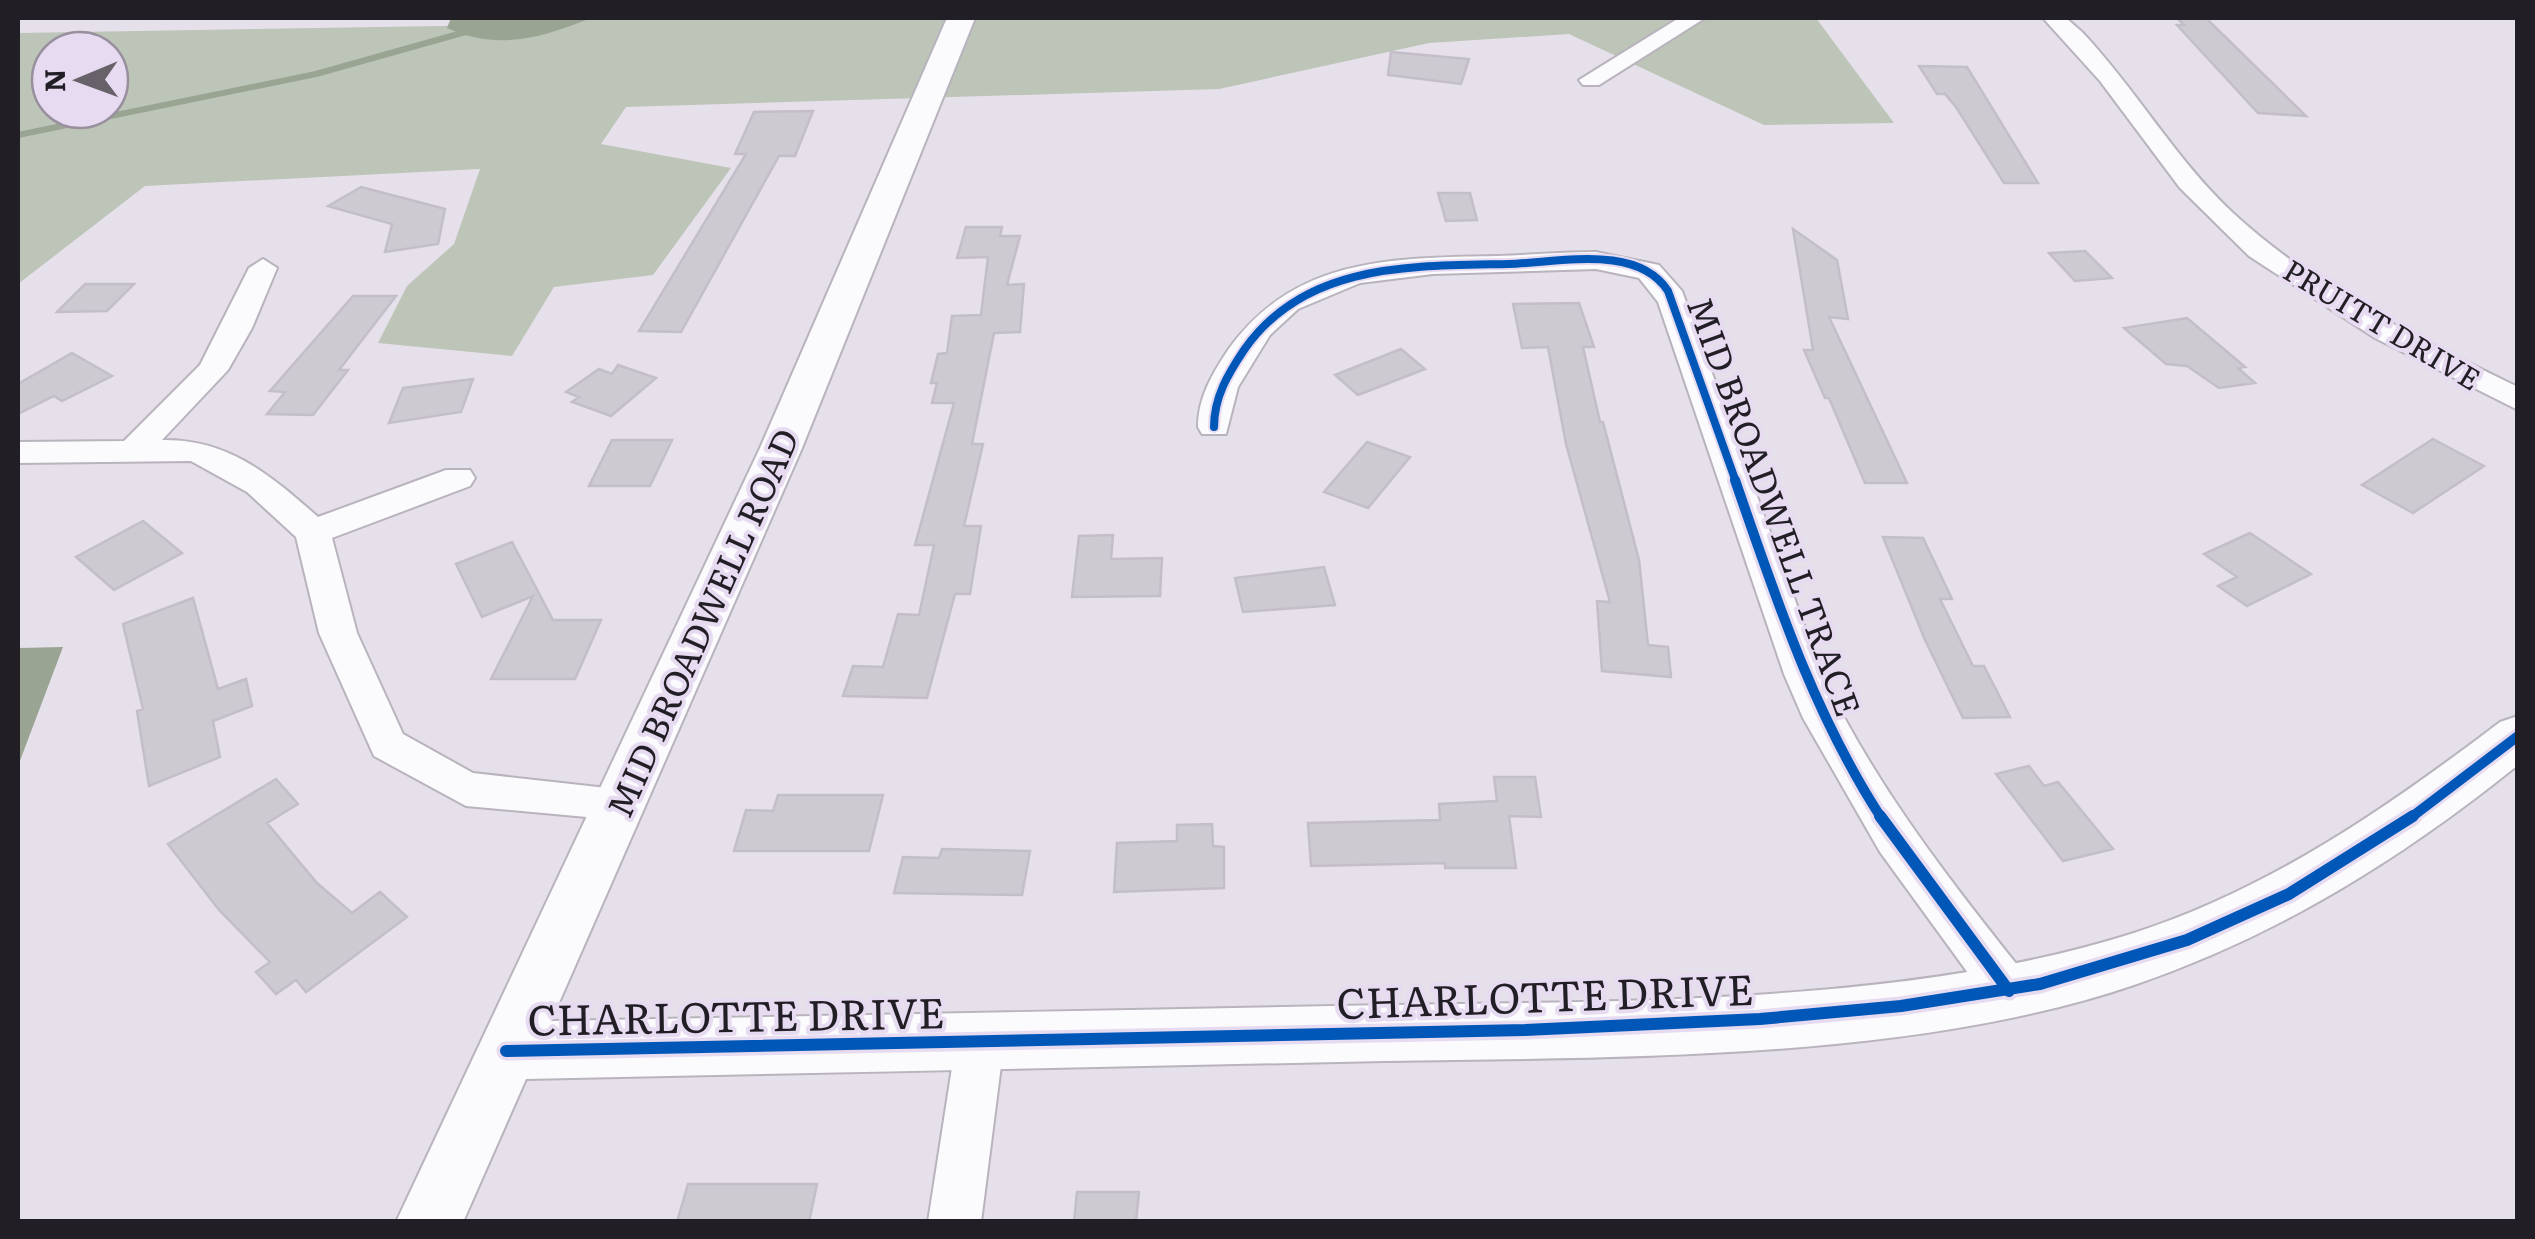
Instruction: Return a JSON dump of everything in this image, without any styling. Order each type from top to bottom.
[{"type":"street","name":"MID BROADWELL ROAD","points":[[430,1222],[781,448],[961,18]]},
{"type":"street","points":[[1591,80],[1694,18]]},
{"type":"street","name":"PRUITT DRIVE","points":[[2054,18],[2115,79],[2189,182],[2270,255],[2340,304],[2518,400]]},
{"type":"street","name":"MID BROADWELL TRACE","points":[[1214,427],[1213,403],[1250,336],[1284,304],[1326,284],[1395,268],[1598,262],[1637,267],[1658,278],[1673,302],[1803,674],[1828,733],[1895,845],[2009,991]]},
{"type":"street","points":[[134,450],[212,370],[237,328],[263,268]]},
{"type":"street","points":[[18,453],[197,450],[259,484],[312,532],[338,632],[388,745],[466,789],[619,803]]},
{"type":"street","points":[[312,532],[458,478]]},
{"type":"street","name":"CHARLOTTE DRIVE","points":[[506,1051],[1612,1029],[1888,1010],[2009,991],[2130,960],[2240,919],[2327,875],[2413,820],[2518,736]]},
{"type":"street","points":[[954,1222],[980,1042]]},
{"type":"shaded area","points":[[451,18],[591,18],[537,36],[502,40],[447,28]]},
{"type":"shaded area","points":[[520,18],[1816,18],[1894,123],[1764,125],[1569,34],[1429,43],[1219,89],[626,107],[601,144],[731,168],[653,275],[554,287],[512,356],[378,343],[407,286],[454,244],[480,169],[145,186],[18,284],[18,33],[30,33],[30,130],[130,130],[130,31],[501,25]]},
{"type":"shaded area","points":[[63,647],[18,766],[18,648]]},
{"type":"building","points":[[2177,18],[2206,18],[2306,116],[2258,113],[2177,25],[2184,25]]},
{"type":"building","points":[[1391,52],[1469,59],[1461,84],[1388,75]]},
{"type":"building","points":[[1919,66],[1967,67],[2038,183],[2004,183],[1956,107],[1945,94],[1937,94]]},
{"type":"building","points":[[813,111],[795,156],[779,156],[681,332],[639,331],[746,154],[735,154],[754,112]]},
{"type":"building","points":[[361,187],[445,209],[438,244],[385,252],[392,224],[328,206]]},
{"type":"building","points":[[1438,193],[1470,193],[1477,220],[1446,221]]},
{"type":"building","points":[[966,227],[1002,227],[1000,236],[1020,236],[1007,285],[1024,284],[1020,332],[994,333],[972,444],[983,444],[964,526],[981,526],[970,594],[955,594],[927,698],[843,696],[853,666],[883,667],[898,614],[919,615],[934,545],[915,545],[954,403],[932,403],[937,383],[931,383],[938,354],[947,353],[952,316],[981,315],[988,257],[957,258]]},
{"type":"building","points":[[1793,229],[1837,260],[1848,319],[1829,317],[1907,483],[1865,483],[1829,398],[1825,398],[1804,350],[1813,350]]},
{"type":"building","points":[[2085,251],[2112,278],[2075,281],[2049,253]]},
{"type":"building","points":[[85,284],[134,284],[107,311],[57,312]]},
{"type":"building","points":[[353,296],[396,296],[339,370],[348,370],[313,415],[267,414],[285,392],[270,391]]},
{"type":"building","points":[[1579,303],[1594,347],[1583,347],[1600,422],[1639,560],[1648,645],[1668,647],[1671,677],[1602,671],[1597,601],[1610,602],[1566,444],[1548,347],[1522,348],[1513,304]]},
{"type":"building","points":[[2187,318],[2245,367],[2238,368],[2255,383],[2219,388],[2187,366],[2166,364],[2124,328]]},
{"type":"building","points":[[1401,349],[1425,369],[1358,395],[1335,375]]},
{"type":"building","points":[[72,353],[112,376],[62,401],[54,396],[18,414],[18,384]]},
{"type":"building","points":[[618,365],[656,378],[611,416],[572,402],[579,397],[566,392],[599,369],[612,374]]},
{"type":"building","points":[[473,379],[461,412],[389,423],[403,388]]},
{"type":"building","points":[[2433,439],[2484,466],[2413,513],[2362,485]]},
{"type":"building","points":[[612,440],[672,440],[650,486],[589,486]]},
{"type":"building","points":[[1367,442],[1410,457],[1368,508],[1324,492]]},
{"type":"building","points":[[143,521],[182,553],[114,590],[76,557]]},
{"type":"building","points":[[2250,533],[2311,574],[2247,606],[2218,586],[2237,577],[2204,554]]},
{"type":"building","points":[[1113,535],[1111,559],[1162,558],[1160,596],[1072,597],[1079,536]]},
{"type":"building","points":[[1883,537],[1923,538],[1952,599],[1940,599],[1973,666],[1984,666],[2010,717],[1963,718],[1925,640]]},
{"type":"building","points":[[512,542],[553,620],[601,620],[575,679],[491,679],[533,596],[482,617],[456,564]]},
{"type":"building","points":[[1324,567],[1335,605],[1243,612],[1235,578]]},
{"type":"building","points":[[193,598],[218,689],[246,679],[252,706],[213,721],[220,757],[149,786],[137,711],[143,709],[123,624]]},
{"type":"building","points":[[2029,766],[2044,786],[2058,782],[2113,849],[2063,861],[1996,774]]},
{"type":"building","points":[[1494,777],[1535,777],[1541,817],[1509,816],[1516,868],[1445,868],[1445,863],[1311,866],[1308,823],[1440,820],[1439,804],[1497,801]]},
{"type":"building","points":[[276,779],[298,804],[267,823],[317,883],[352,913],[380,892],[407,917],[306,992],[296,980],[276,994],[256,972],[270,962],[219,910],[168,844]]},
{"type":"building","points":[[778,795],[883,795],[869,851],[734,851],[746,810],[773,811]]},
{"type":"building","points":[[1212,824],[1213,846],[1224,847],[1224,888],[1114,892],[1117,843],[1177,841],[1177,825]]},
{"type":"building","points":[[942,849],[1030,851],[1022,895],[894,893],[903,857],[939,858]]},
{"type":"building","points":[[688,1184],[817,1184],[809,1222],[677,1222]]},
{"type":"building","points":[[1077,1192],[1139,1192],[1136,1222],[1074,1222]]},
{"type":"waterway","points":[[18,135],[316,74],[469,31]]},
{"type":"cycle path","points":[[1214,427],[1222,387],[1259,328],[1288,303],[1320,286],[1394,269],[1579,260],[1628,264],[1653,275],[1673,302],[1803,674],[1823,718],[1896,840],[2009,991]]},
{"type":"cycle path","points":[[506,1051],[1572,1028],[1760,1019],[1994,993],[2131,960],[2187,940],[2289,894],[2426,807],[2518,736]]}]
